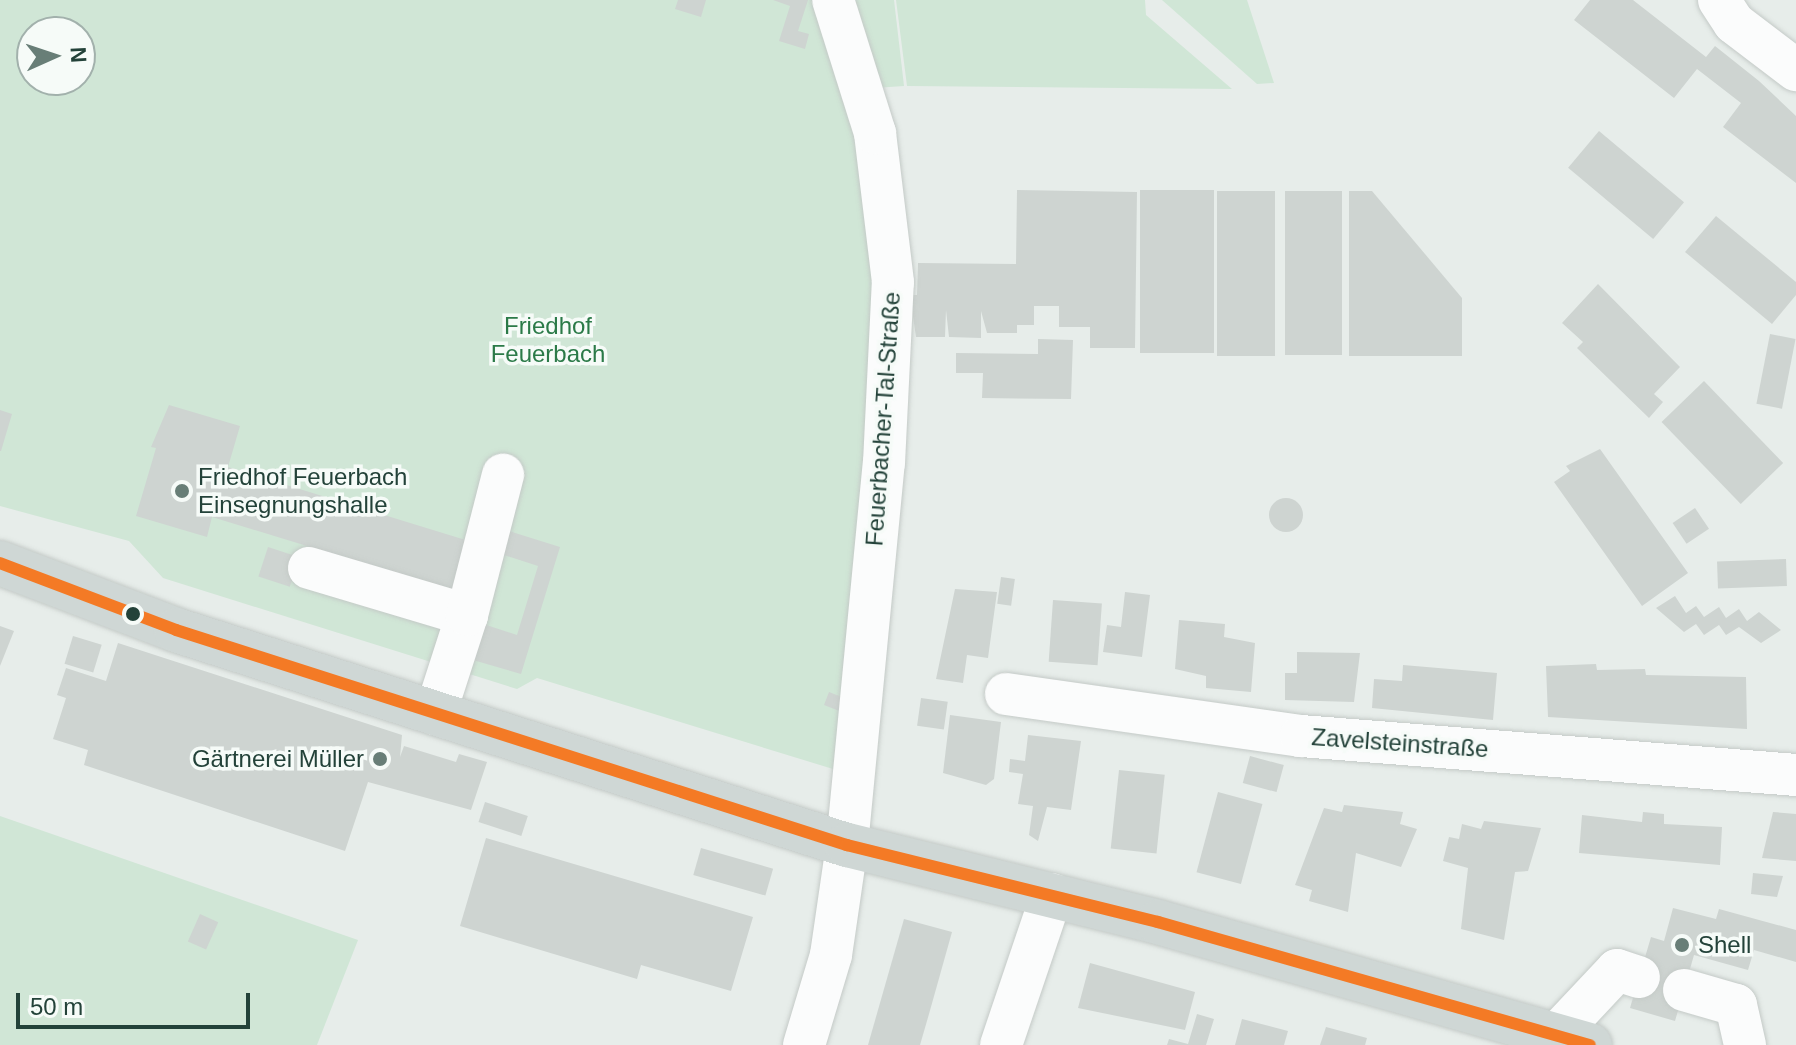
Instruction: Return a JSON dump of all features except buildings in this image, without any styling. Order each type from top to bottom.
[{"type":"main road","points":[[0,563],[435,714],[847,845],[1052,894],[1573,1040]]},
{"type":"street","name":"Feuerbacher-Tal-Straße","points":[[804,1045],[831,955],[847,845],[884,463],[893,282],[875,133],[833,0]]},
{"type":"street","points":[[1719,0],[1734,23],[1796,70]]},
{"type":"street","points":[[435,714],[467,615],[503,475]]},
{"type":"street","points":[[309,568],[467,615]]},
{"type":"street","name":"Zavelsteinstraße","points":[[1006,694],[1301,736],[1796,775]]},
{"type":"street","points":[[1001,1045],[1052,894]]},
{"type":"street","points":[[1573,1040],[1617,970],[1639,977]]},
{"type":"street","points":[[1684,990],[1736,1005],[1745,1045]]},
{"type":"green space","name":"Friedhof Feuerbach","points":[[0,0],[821,0],[860,132],[891,327],[846,773],[537,678],[517,689],[163,578],[129,541],[0,506]]},
{"type":"green space","points":[[845,0],[894,0],[904,86],[874,88]]},
{"type":"green space","points":[[896,0],[1145,0],[1146,15],[1232,89],[907,86]]},
{"type":"green space","points":[[1162,0],[1247,0],[1274,83],[1257,84]]},
{"type":"green space","points":[[0,816],[358,940],[317,1045],[0,1045]]},
{"type":"transit line","points":[[0,563],[176,630],[847,845],[1158,922],[1590,1045]]},
{"type":"place","name":"Friedhof Feuerbach Einsegnungshalle","points":[[182,491]]},
{"type":"place","name":"Gärtnerei Müller","points":[[380,759]]},
{"type":"place","name":"Shell","points":[[1682,945]]}]
